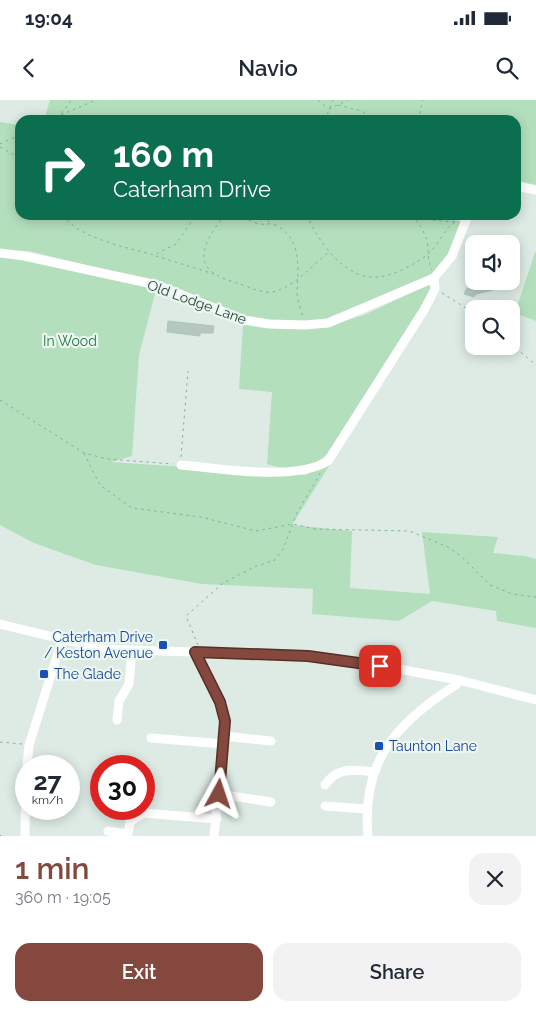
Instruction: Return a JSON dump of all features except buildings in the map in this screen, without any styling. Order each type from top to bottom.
[{"type":"street","points":[[521,187],[536,190]]},
{"type":"street","name":"Old Lodge Lane","points":[[0,253],[24,256],[157,285],[244,320],[270,324],[306,325],[328,323],[343,317],[433,274],[452,256],[466,220]]},
{"type":"street","points":[[181,465],[294,472],[317,467],[328,461],[435,289],[433,274]]},
{"type":"street","points":[[0,624],[103,649],[308,656],[459,680],[536,700]]},
{"type":"street","points":[[29,755],[62,640]]},
{"type":"street","points":[[117,720],[119,701],[129,684],[132,650]]},
{"type":"street","points":[[199,652],[220,702],[225,721],[214,836]]},
{"type":"street","points":[[368,836],[366,809],[375,772],[386,748],[404,722],[417,710],[456,685],[459,680]]},
{"type":"street","points":[[151,738],[272,741]]},
{"type":"street","points":[[325,785],[337,773],[351,769],[375,772]]},
{"type":"street","points":[[219,794],[271,802]]},
{"type":"street","points":[[325,806],[366,809]]},
{"type":"street","points":[[108,831],[128,834],[130,822],[143,813],[217,819]]},
{"type":"street","points":[[25,820],[25,836]]},
{"type":"path","points":[[62,113],[71,100]]},
{"type":"path","points":[[58,115],[96,100]]},
{"type":"path","points":[[318,100],[329,110]]},
{"type":"path","points":[[327,115],[334,100]]},
{"type":"path","points":[[329,110],[348,100]]},
{"type":"path","points":[[419,115],[422,100]]},
{"type":"path","points":[[338,105],[362,111],[367,115]]},
{"type":"path","points":[[0,144],[15,137]]},
{"type":"path","points":[[0,147],[15,155]]},
{"type":"path","points":[[69,220],[74,226],[96,237],[271,293],[291,285],[329,252]]},
{"type":"path","points":[[154,255],[176,244],[193,220]]},
{"type":"path","points":[[214,274],[207,267],[204,257],[205,246],[211,232],[221,220]]},
{"type":"path","points":[[250,220],[260,224],[268,222],[288,233],[294,242],[299,278],[297,293],[306,325]]},
{"type":"path","points":[[310,220],[329,252],[352,271],[371,277],[388,275],[427,254],[455,222]]},
{"type":"path","points":[[416,220],[426,240],[427,254],[433,274]]},
{"type":"path","points":[[431,220],[455,222],[464,226]]},
{"type":"path","points":[[435,289],[465,307]]},
{"type":"path","points":[[520,352],[536,365]]},
{"type":"path","points":[[0,400],[84,453],[126,461],[181,465],[188,371]]},
{"type":"path","points":[[84,453],[100,484],[132,508],[201,516],[256,531],[293,524],[315,529],[409,532],[448,547],[462,557],[472,570],[490,585],[512,594],[536,597]]},
{"type":"path","points":[[199,652],[186,616],[223,584],[254,567],[275,560],[283,550],[297,513],[328,461]]},
{"type":"path","points":[[0,742],[30,745]]},
{"type":"green space","points":[[50,100],[536,100],[536,185],[521,181],[521,115],[46,115]]},
{"type":"green space","points":[[0,122],[15,124],[15,220],[456,220],[463,223],[450,254],[433,275],[327,319],[308,322],[247,318],[156,282],[29,251],[0,250]]},
{"type":"green space","points":[[536,252],[536,321],[520,315],[519,300]]},
{"type":"green space","name":"In Wood","points":[[0,256],[17,257],[156,287],[262,327],[310,329],[334,324],[364,315],[432,283],[433,288],[421,308],[327,454],[306,468],[295,469],[267,464],[272,392],[239,389],[243,325],[156,290],[139,355],[132,456],[111,462],[306,475],[334,458],[292,525],[352,531],[350,588],[430,594],[422,532],[498,537],[493,553],[536,559],[536,628],[497,621],[496,611],[432,601],[399,621],[312,614],[313,589],[202,584],[96,565],[34,543],[0,525]]},
{"type":"place","name":"Caterham Drive / Keston Avenue","points":[[163,645]]},
{"type":"place","name":"The Glade","points":[[44,674]]},
{"type":"place","name":"Taunton Lane","points":[[379,746]]},
{"type":"route","points":[[219,794],[225,721],[220,702],[195,652],[308,656],[380,666]]}]
